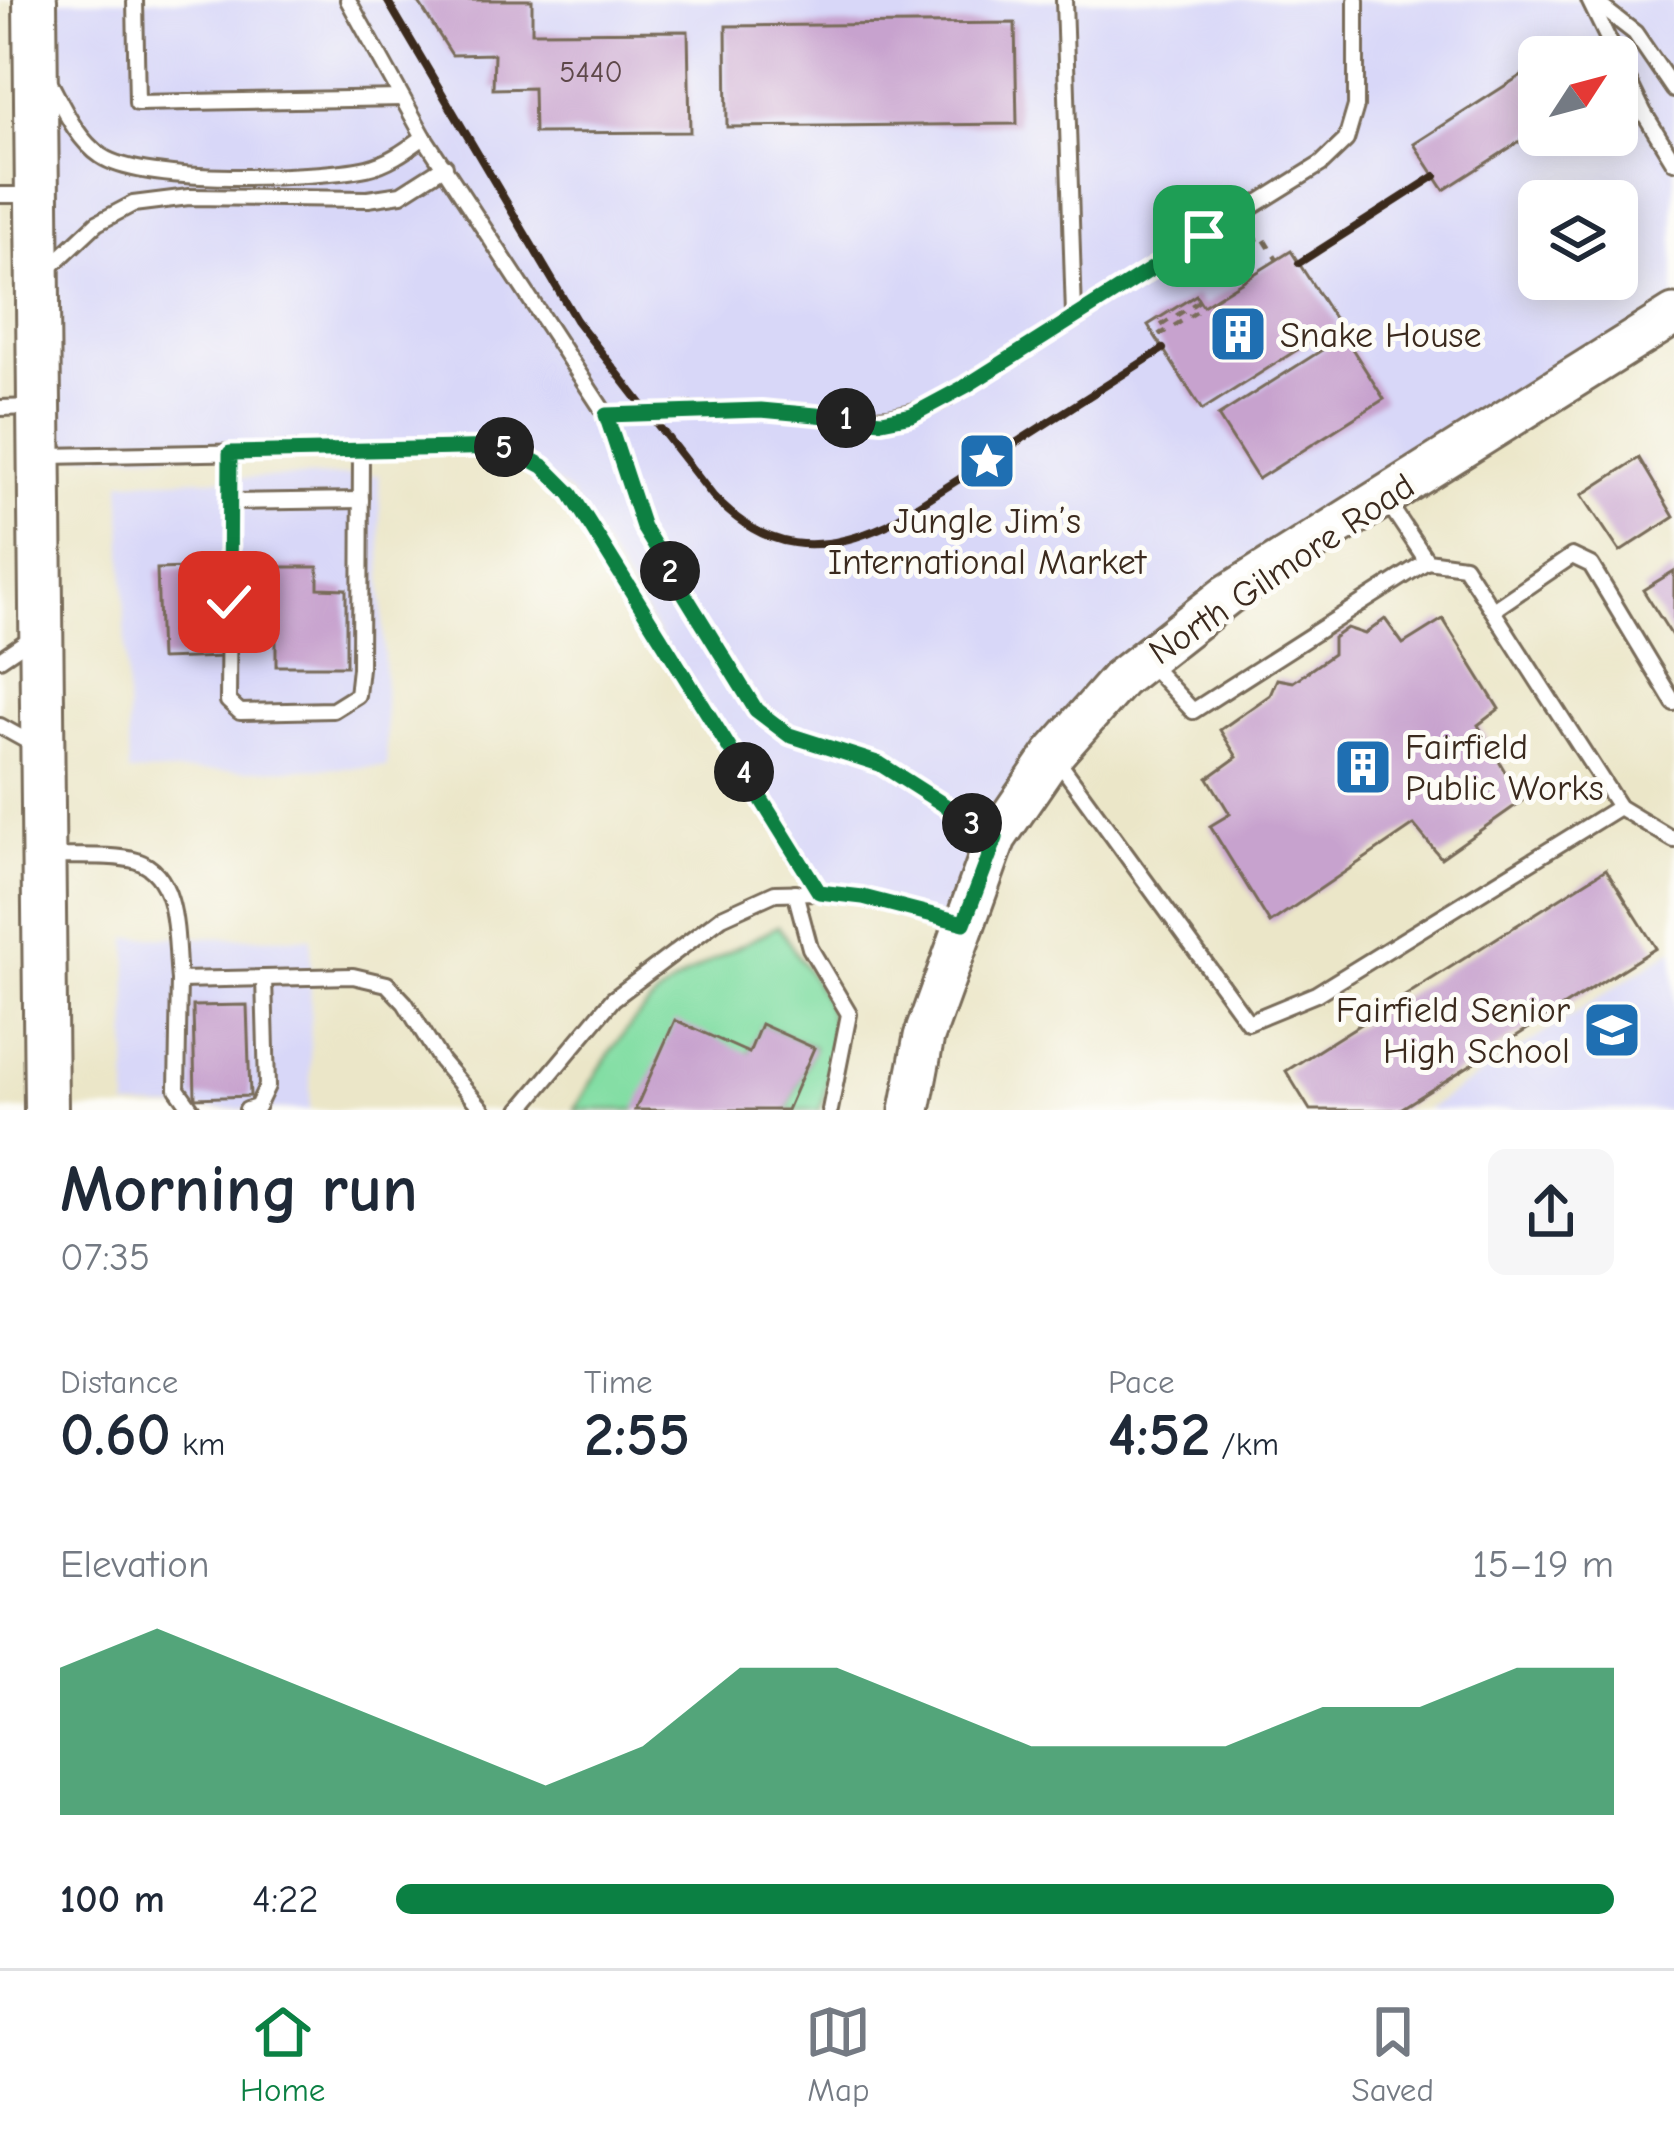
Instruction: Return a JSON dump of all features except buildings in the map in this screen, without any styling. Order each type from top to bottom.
[{"type":"main road","points":[[35,0],[36,57],[19,195],[39,278],[20,408],[40,456],[46,1110]]},
{"type":"street","name":"North Gilmore Road","points":[[910,1110],[924,1036],[996,838],[1053,755],[1120,679],[1227,596],[1674,315]]},
{"type":"lane","points":[[135,0],[137,103],[402,98]]},
{"type":"lane","points":[[348,0],[424,136],[606,415],[643,527],[756,710],[789,735],[880,764],[996,838]]},
{"type":"lane","points":[[1064,0],[1074,315]]},
{"type":"lane","points":[[606,415],[761,410],[882,421],[912,415],[966,386],[1321,164],[1346,140],[1356,106],[1356,0]]},
{"type":"lane","points":[[1591,0],[1635,33],[1674,90]]},
{"type":"lane","points":[[1591,0],[1644,113],[1674,162]]},
{"type":"lane","points":[[36,57],[77,133],[102,157],[128,167],[171,174],[320,174],[371,167],[394,158],[424,136]]},
{"type":"lane","points":[[39,278],[97,224],[133,204],[189,197],[368,199],[401,194],[445,166]]},
{"type":"lane","points":[[40,456],[507,447],[543,466],[571,494],[819,892]]},
{"type":"lane","points":[[230,453],[227,701],[240,712],[263,712],[333,710],[356,695],[361,450]]},
{"type":"lane","points":[[1384,496],[1427,561]]},
{"type":"lane","points":[[230,502],[361,500]]},
{"type":"lane","points":[[1493,610],[1572,556],[1591,566],[1674,703]]},
{"type":"lane","points":[[1144,659],[1193,711],[1427,561],[1464,566],[1619,807],[1674,840]]},
{"type":"lane","points":[[0,659],[40,632]]},
{"type":"lane","points":[[0,726],[41,749]]},
{"type":"lane","points":[[1053,755],[1248,1022],[1316,994],[1619,807]]},
{"type":"lane","points":[[42,855],[137,861],[161,878],[171,903],[179,980],[177,1089],[192,1110]]},
{"type":"lane","points":[[795,892],[810,948],[849,1014],[830,1110]]},
{"type":"lane","points":[[520,1110],[564,1054],[628,988],[722,917],[775,893],[863,897],[964,923]]},
{"type":"lane","points":[[179,980],[353,976],[387,984],[406,1003],[441,1061],[483,1110]]},
{"type":"lane","points":[[247,1110],[257,1107],[267,1086],[264,978]]},
{"type":"path","points":[[1251,243],[1262,236],[1277,260]]},
{"type":"path","points":[[1199,301],[1157,328],[1161,334],[1198,310],[1202,316]]},
{"type":"shaded area","name":"Jungle Jim’s International Market","points":[[35,0],[1674,0],[1674,315],[1120,679],[964,923],[819,892],[571,494],[507,447],[40,456]]},
{"type":"shaded area","points":[[379,475],[387,767],[129,773],[121,481]]},
{"type":"shaded area","points":[[128,937],[311,938],[310,1110],[127,1107]]},
{"type":"shaded area","name":"Fairfield Senior High School","points":[[1674,949],[1674,1110],[1426,1110]]},
{"type":"green space","points":[[778,926],[829,1012],[833,1052],[820,1110],[787,1110],[814,1047],[762,1025],[749,1053],[635,1110],[575,1110],[622,1036],[657,997],[700,967]]},
{"type":"railway","points":[[387,0],[576,320],[713,496],[733,515],[773,538],[816,544],[887,525],[1163,349]]},
{"type":"railway","points":[[1299,263],[1435,176]]},
{"type":"place","name":"Snake House","points":[[1238,334]]},
{"type":"place","name":"Jungle Jim’s International Market","points":[[987,461]]},
{"type":"place","name":"Fairfield Public Works","points":[[1363,767]]},
{"type":"place","name":"Fairfield Senior High School","points":[[1612,1030]]},
{"type":"route","points":[[229,602],[230,453],[507,447],[543,466],[571,494],[819,892],[863,897],[964,923],[996,838],[880,764],[789,735],[756,710],[643,527],[606,415],[761,410],[882,421],[912,415],[939,403],[1204,236]]}]
